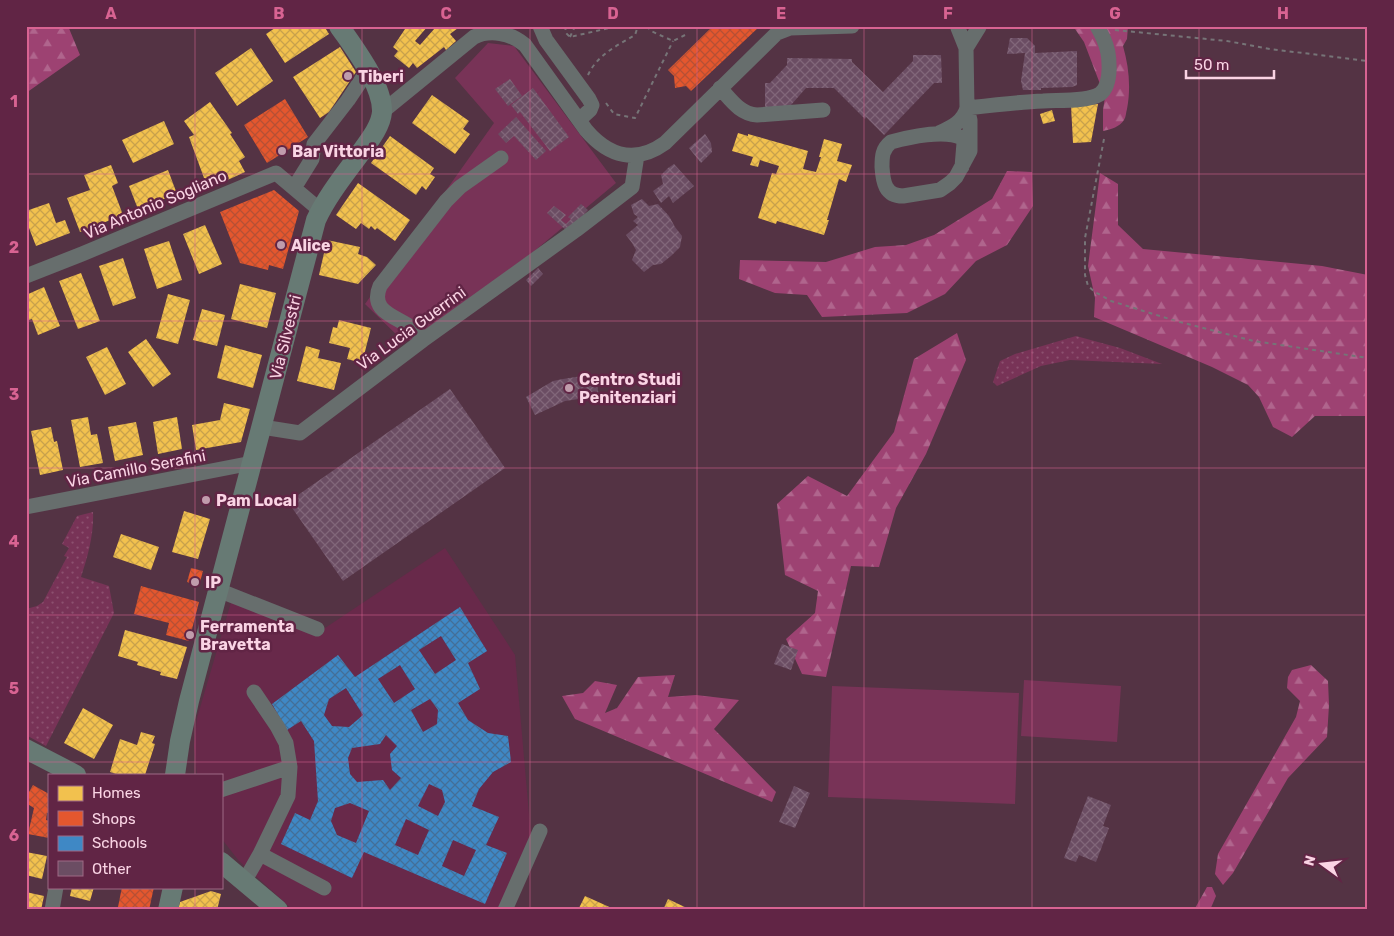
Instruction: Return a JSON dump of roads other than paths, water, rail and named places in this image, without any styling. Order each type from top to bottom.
[{"type":"main road","points":[[339,26],[368,70],[379,95],[382,112]]},
{"type":"main road","name":"Via Silvestri","points":[[218,590],[314,228],[320,211],[373,135],[382,112]]},
{"type":"main road","points":[[175,774],[180,741],[218,590]]},
{"type":"main road","points":[[166,774],[180,741]]},
{"type":"main road","points":[[180,741],[187,774]]},
{"type":"main road","points":[[26,749],[74,774]]},
{"type":"main road","points":[[222,863],[234,878],[278,910]]},
{"type":"main road","points":[[168,910],[173,888]]},
{"type":"street","points":[[540,26],[544,37],[589,98],[592,105],[590,110],[579,120]]},
{"type":"street","points":[[382,112],[474,38],[488,32],[508,35],[525,45],[586,130],[601,145],[620,154],[637,155],[649,152],[665,142],[770,38],[782,30],[852,26]]},
{"type":"street","points":[[966,48],[979,27]]},
{"type":"street","points":[[967,108],[995,104],[1073,100],[1092,97],[1102,92],[1108,80],[1109,67],[1107,48],[1097,27]]},
{"type":"street","points":[[958,28],[966,48],[967,108],[965,115],[958,124],[940,133],[894,141],[886,146],[882,156],[882,178],[890,193],[899,196],[936,191],[954,180],[970,148],[970,113],[967,108]]},
{"type":"street","points":[[320,211],[294,188],[312,159],[314,144],[348,100],[368,70]]},
{"type":"street","points":[[720,88],[742,110],[752,114],[823,110]]},
{"type":"street","points":[[940,133],[955,135],[962,139],[964,143],[962,167]]},
{"type":"street","name":"Via Lucia Guerrini","points":[[262,427],[300,433],[632,187],[637,155]]},
{"type":"street","points":[[423,340],[412,328],[382,309],[377,298],[377,292],[446,201],[460,188],[501,158]]},
{"type":"street","name":"Via Antonio Sogliano","points":[[26,276],[276,173],[294,188]]},
{"type":"street","name":"Via Camillo Serafini","points":[[26,507],[252,463]]},
{"type":"street","points":[[218,590],[317,629]]},
{"type":"street","points":[[234,878],[260,854],[288,796],[290,767],[286,743],[254,692]]},
{"type":"street","points":[[222,790],[290,767]]},
{"type":"street","points":[[504,910],[540,831]]},
{"type":"street","points":[[260,854],[324,888]]},
{"type":"street","points":[[52,910],[56,888]]},
{"type":"place","name":"Tiberi","points":[[348,76]]},
{"type":"place","name":"Bar Vittoria","points":[[282,151]]},
{"type":"place","name":"Alice","points":[[281,245]]},
{"type":"place","name":"Centro Studi Penitenziari","points":[[569,388]]},
{"type":"place","name":"Pam Local","points":[[206,500]]},
{"type":"place","name":"IP","points":[[195,582]]},
{"type":"place","name":"Ferramenta Bravetta","points":[[190,635]]}]
